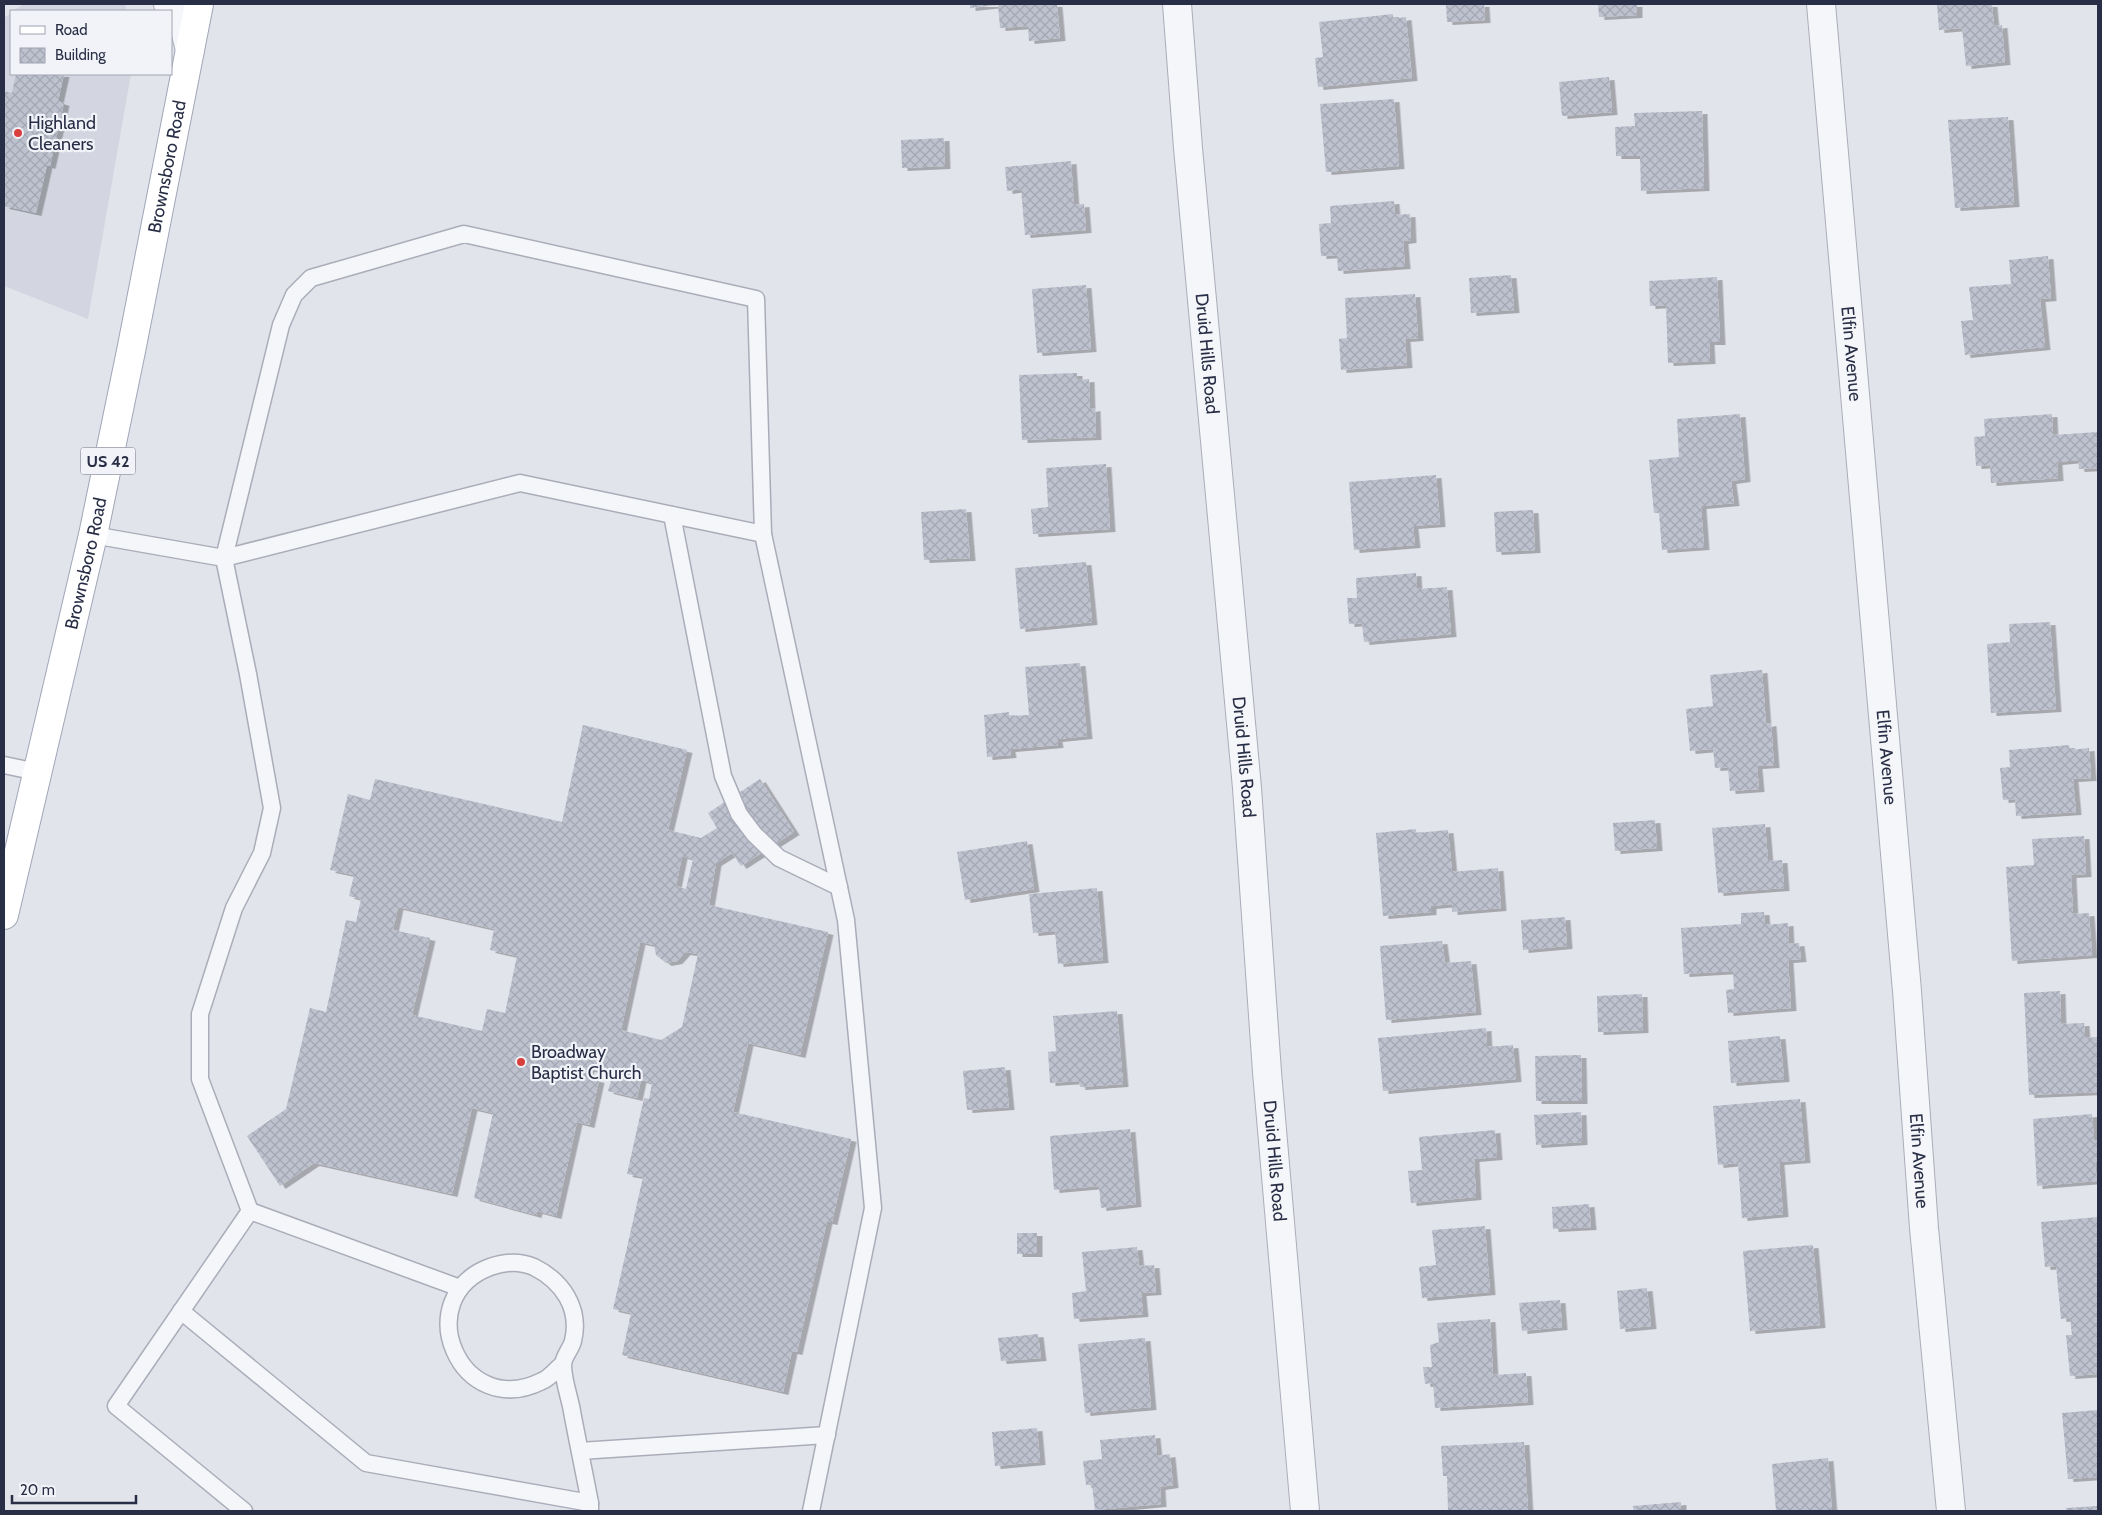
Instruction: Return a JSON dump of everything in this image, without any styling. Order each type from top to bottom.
[{"type":"main road","name":"Brownsboro Road","points":[[4,915],[8,876],[37,772],[93,535],[199,4]]},
{"type":"street","points":[[168,4],[182,18],[190,50]]},
{"type":"street","name":"Druid Hills Road","points":[[1177,4],[1191,178],[1247,788],[1267,1072],[1305,1511]]},
{"type":"street","name":"Elfin Avenue","points":[[1821,4],[1907,991],[1924,1228],[1951,1511]]},
{"type":"lane","points":[[460,1288],[250,1211],[200,1078],[200,1014],[234,908],[262,853],[272,808],[248,674],[224,558],[281,326],[294,295],[311,278],[464,234],[756,299],[763,534],[846,920],[873,1208],[811,1511]]},
{"type":"lane","points":[[93,535],[224,558],[520,483],[763,534]]},
{"type":"lane","points":[[672,514],[723,776],[738,814],[754,834],[779,858],[839,888]]},
{"type":"lane","points":[[4,765],[37,772]]},
{"type":"lane","points":[[244,1511],[116,1406],[250,1211]]},
{"type":"lane","points":[[502,1263],[527,1264],[549,1275],[566,1293],[574,1317],[573,1341],[562,1364],[544,1381],[521,1389],[496,1388],[474,1377],[457,1359],[448,1336],[450,1311],[460,1288],[479,1271],[502,1263]]},
{"type":"lane","points":[[181,1311],[366,1463],[590,1507],[562,1364]]},
{"type":"lane","points":[[580,1451],[827,1436]]},
{"type":"shaded area","points":[[24,4],[123,4],[126,6],[126,10],[15,10]]},
{"type":"shaded area","points":[[10,14],[10,75],[131,75],[88,319],[4,286],[4,18]]},
{"type":"building","points":[[970,4],[1057,4],[1060,38],[1029,41],[1028,26],[1000,28],[998,5],[970,8]]},
{"type":"building","points":[[1446,4],[1484,4],[1485,20],[1447,22]]},
{"type":"building","points":[[1598,4],[1637,4],[1637,15],[1599,17]]},
{"type":"building","points":[[1937,4],[1992,4],[1994,26],[2002,25],[2005,62],[1966,66],[1962,28],[1939,30]]},
{"type":"building","points":[[1393,14],[1393,19],[1406,17],[1412,78],[1318,87],[1315,58],[1323,57],[1319,22]]},
{"type":"building","points":[[16,75],[64,75],[58,101],[64,103],[50,166],[47,165],[36,213],[4,206],[4,91],[12,93]]},
{"type":"building","points":[[1609,77],[1612,112],[1562,116],[1559,82]]},
{"type":"building","points":[[1394,99],[1399,166],[1326,172],[1320,104]]},
{"type":"building","points":[[1702,111],[1704,188],[1641,191],[1640,156],[1616,156],[1615,127],[1635,126],[1634,113]]},
{"type":"building","points":[[2008,117],[2014,204],[1955,208],[1948,120]]},
{"type":"building","points":[[944,138],[945,166],[902,168],[901,140]]},
{"type":"building","points":[[1071,161],[1074,205],[1084,204],[1086,230],[1025,235],[1021,189],[1007,191],[1005,167]]},
{"type":"building","points":[[1394,201],[1395,215],[1410,214],[1411,240],[1403,241],[1405,266],[1338,271],[1337,255],[1321,256],[1319,224],[1331,223],[1330,206]]},
{"type":"building","points":[[2048,256],[2051,298],[2040,299],[2045,347],[1965,355],[1961,321],[1973,320],[1969,287],[2011,284],[2009,260]]},
{"type":"building","points":[[1511,275],[1514,310],[1471,313],[1469,278]]},
{"type":"building","points":[[1717,277],[1720,342],[1709,342],[1710,361],[1668,363],[1666,305],[1650,306],[1649,281]]},
{"type":"building","points":[[1086,285],[1091,349],[1037,353],[1032,289]]},
{"type":"building","points":[[1415,294],[1418,338],[1405,339],[1407,365],[1341,370],[1339,339],[1347,338],[1345,298]]},
{"type":"building","points":[[1077,373],[1077,380],[1089,379],[1090,409],[1095,408],[1096,437],[1022,440],[1019,375]]},
{"type":"building","points":[[1740,414],[1745,479],[1731,481],[1734,503],[1701,506],[1704,547],[1662,550],[1659,513],[1654,513],[1649,460],[1679,457],[1677,419]]},
{"type":"building","points":[[2052,414],[2053,435],[2098,432],[2098,468],[2079,469],[2078,460],[2057,462],[2058,478],[1991,483],[1990,465],[1976,466],[1974,437],[1985,436],[1984,419]]},
{"type":"building","points":[[1106,464],[1110,529],[1033,534],[1031,509],[1048,507],[1046,468]]},
{"type":"building","points":[[1436,475],[1440,524],[1413,526],[1415,545],[1354,550],[1349,482]]},
{"type":"building","points":[[966,509],[970,558],[924,560],[921,512]]},
{"type":"building","points":[[1533,510],[1535,550],[1496,552],[1494,512]]},
{"type":"building","points":[[1086,562],[1092,622],[1020,629],[1015,568]]},
{"type":"building","points":[[1416,573],[1417,589],[1447,587],[1451,634],[1364,642],[1362,623],[1349,624],[1347,598],[1357,598],[1356,578]]},
{"type":"building","points":[[2050,622],[2056,709],[1991,713],[1987,644],[2010,642],[2009,624]]},
{"type":"building","points":[[1080,663],[1087,736],[1057,739],[1058,745],[1010,749],[1011,755],[987,757],[984,715],[1009,712],[1009,716],[1029,715],[1025,667]]},
{"type":"building","points":[[1762,670],[1766,724],[1771,723],[1774,765],[1757,766],[1759,789],[1730,791],[1728,767],[1715,768],[1713,749],[1690,751],[1686,709],[1713,706],[1710,675]]},
{"type":"building","name":"Broadway Baptist Church","points":[[583,725],[687,750],[668,830],[701,838],[717,828],[708,813],[760,779],[794,832],[741,866],[732,853],[716,863],[709,905],[828,932],[800,1055],[748,1043],[733,1112],[851,1139],[832,1222],[827,1221],[797,1352],[792,1351],[783,1392],[622,1355],[631,1313],[613,1309],[643,1177],[627,1174],[644,1098],[649,1099],[652,1083],[641,1080],[637,1098],[608,1091],[613,1074],[589,1069],[587,1077],[599,1080],[589,1125],[577,1122],[556,1216],[537,1211],[536,1215],[474,1198],[493,1113],[472,1108],[452,1194],[314,1163],[280,1186],[247,1136],[286,1109],[310,1008],[326,1012],[346,920],[356,922],[361,899],[349,896],[354,875],[330,870],[348,794],[370,800],[375,779],[562,822]],"holes":[[[682,856],[693,859],[686,889],[676,886]],[[398,907],[494,929],[490,950],[517,956],[505,1013],[487,1009],[482,1031],[412,1015],[430,938],[393,930]],[[640,942],[654,945],[656,955],[666,963],[677,961],[685,952],[698,954],[682,1027],[661,1040],[621,1030]]]},
{"type":"building","points":[[2069,745],[2070,750],[2089,748],[2091,778],[2073,779],[2076,812],[2016,816],[2015,799],[2003,800],[2000,768],[2010,767],[2009,750]]},
{"type":"building","points":[[1655,820],[1657,848],[1615,851],[1613,823]]},
{"type":"building","points":[[1765,824],[1768,861],[1782,860],[1784,888],[1718,893],[1712,828]]},
{"type":"building","points":[[1416,829],[1416,833],[1448,830],[1452,872],[1498,868],[1501,908],[1452,912],[1452,904],[1431,906],[1431,912],[1383,916],[1376,833]]},
{"type":"building","points":[[2084,836],[2086,874],[2071,875],[2073,914],[2089,913],[2092,955],[2012,961],[2006,867],[2034,865],[2032,839]]},
{"type":"building","points":[[1027,841],[1034,889],[965,900],[957,852]]},
{"type":"building","points":[[1097,888],[1103,960],[1058,964],[1055,931],[1033,933],[1029,894]]},
{"type":"building","points":[[1764,912],[1765,925],[1788,923],[1789,944],[1799,943],[1801,959],[1788,960],[1791,1008],[1728,1013],[1726,990],[1734,989],[1733,971],[1684,974],[1681,928],[1741,924],[1741,913]]},
{"type":"building","points":[[1565,917],[1567,946],[1523,950],[1521,920]]},
{"type":"building","points":[[1442,941],[1445,963],[1471,961],[1476,1012],[1386,1020],[1380,946]]},
{"type":"building","points":[[2060,991],[2061,1024],[2084,1023],[2085,1038],[2098,1037],[2098,1092],[2029,1095],[2024,993]]},
{"type":"building","points":[[1642,994],[1643,1030],[1598,1032],[1597,996]]},
{"type":"building","points":[[1117,1011],[1123,1084],[1080,1087],[1079,1081],[1050,1083],[1048,1052],[1056,1051],[1053,1016]]},
{"type":"building","points":[[1486,1028],[1487,1047],[1513,1045],[1516,1079],[1383,1091],[1378,1038]]},
{"type":"building","points":[[1780,1036],[1784,1079],[1731,1083],[1728,1041]]},
{"type":"building","points":[[1581,1055],[1582,1101],[1536,1101],[1535,1056]]},
{"type":"building","points":[[1005,1067],[1009,1107],[967,1110],[963,1071]]},
{"type":"building","points":[[1800,1099],[1805,1160],[1779,1162],[1783,1214],[1742,1218],[1738,1163],[1718,1165],[1713,1106]]},
{"type":"building","points":[[1581,1112],[1582,1142],[1536,1145],[1534,1115]]},
{"type":"building","points":[[2092,1114],[2094,1140],[2098,1140],[2098,1162],[2095,1162],[2097,1181],[2037,1186],[2033,1119]]},
{"type":"building","points":[[1130,1129],[1136,1204],[1101,1208],[1099,1186],[1054,1190],[1050,1136]]},
{"type":"building","points":[[1495,1130],[1497,1157],[1474,1159],[1476,1197],[1411,1203],[1408,1171],[1422,1170],[1419,1137]]},
{"type":"building","points":[[1589,1204],[1591,1227],[1553,1229],[1552,1207]]},
{"type":"building","points":[[2098,1217],[2098,1374],[2070,1376],[2066,1335],[2072,1335],[2070,1318],[2061,1319],[2056,1266],[2045,1267],[2041,1222]]},
{"type":"building","points":[[1485,1226],[1490,1292],[1422,1298],[1419,1267],[1436,1265],[1432,1230]]},
{"type":"building","points":[[1017,1233],[1037,1233],[1037,1254],[1017,1254]]},
{"type":"building","points":[[1813,1245],[1820,1325],[1750,1331],[1743,1251]]},
{"type":"building","points":[[1137,1247],[1139,1266],[1154,1265],[1156,1292],[1141,1293],[1143,1314],[1074,1319],[1072,1293],[1086,1291],[1082,1252]]},
{"type":"building","points":[[1647,1288],[1651,1326],[1620,1329],[1617,1291]]},
{"type":"building","points":[[1560,1300],[1562,1327],[1522,1331],[1519,1303]]},
{"type":"building","points":[[1490,1319],[1493,1375],[1526,1373],[1528,1402],[1435,1408],[1433,1383],[1425,1384],[1423,1367],[1432,1367],[1430,1345],[1439,1342],[1437,1323]]},
{"type":"building","points":[[1038,1334],[1041,1358],[1001,1361],[998,1338]]},
{"type":"building","points":[[1145,1338],[1151,1407],[1085,1413],[1078,1344]]},
{"type":"building","points":[[2098,1410],[2098,1477],[2068,1479],[2062,1413]]},
{"type":"building","points":[[1037,1428],[1040,1462],[995,1466],[992,1432]]},
{"type":"building","points":[[1155,1435],[1157,1456],[1170,1454],[1173,1485],[1160,1487],[1161,1504],[1095,1510],[1092,1485],[1086,1485],[1083,1461],[1102,1459],[1100,1440]]},
{"type":"building","points":[[1524,1442],[1528,1511],[1448,1511],[1447,1476],[1443,1476],[1441,1446]]},
{"type":"building","points":[[1828,1458],[1832,1511],[1776,1511],[1772,1464]]},
{"type":"building","points":[[1681,1502],[1681,1511],[1634,1511],[1633,1506]]},
{"type":"building","points":[[2098,1506],[2098,1511],[2066,1511],[2066,1508]]},
{"type":"place","name":"Highland Cleaners","points":[[18,133]]},
{"type":"place","name":"Broadway Baptist Church","points":[[521,1062]]}]
